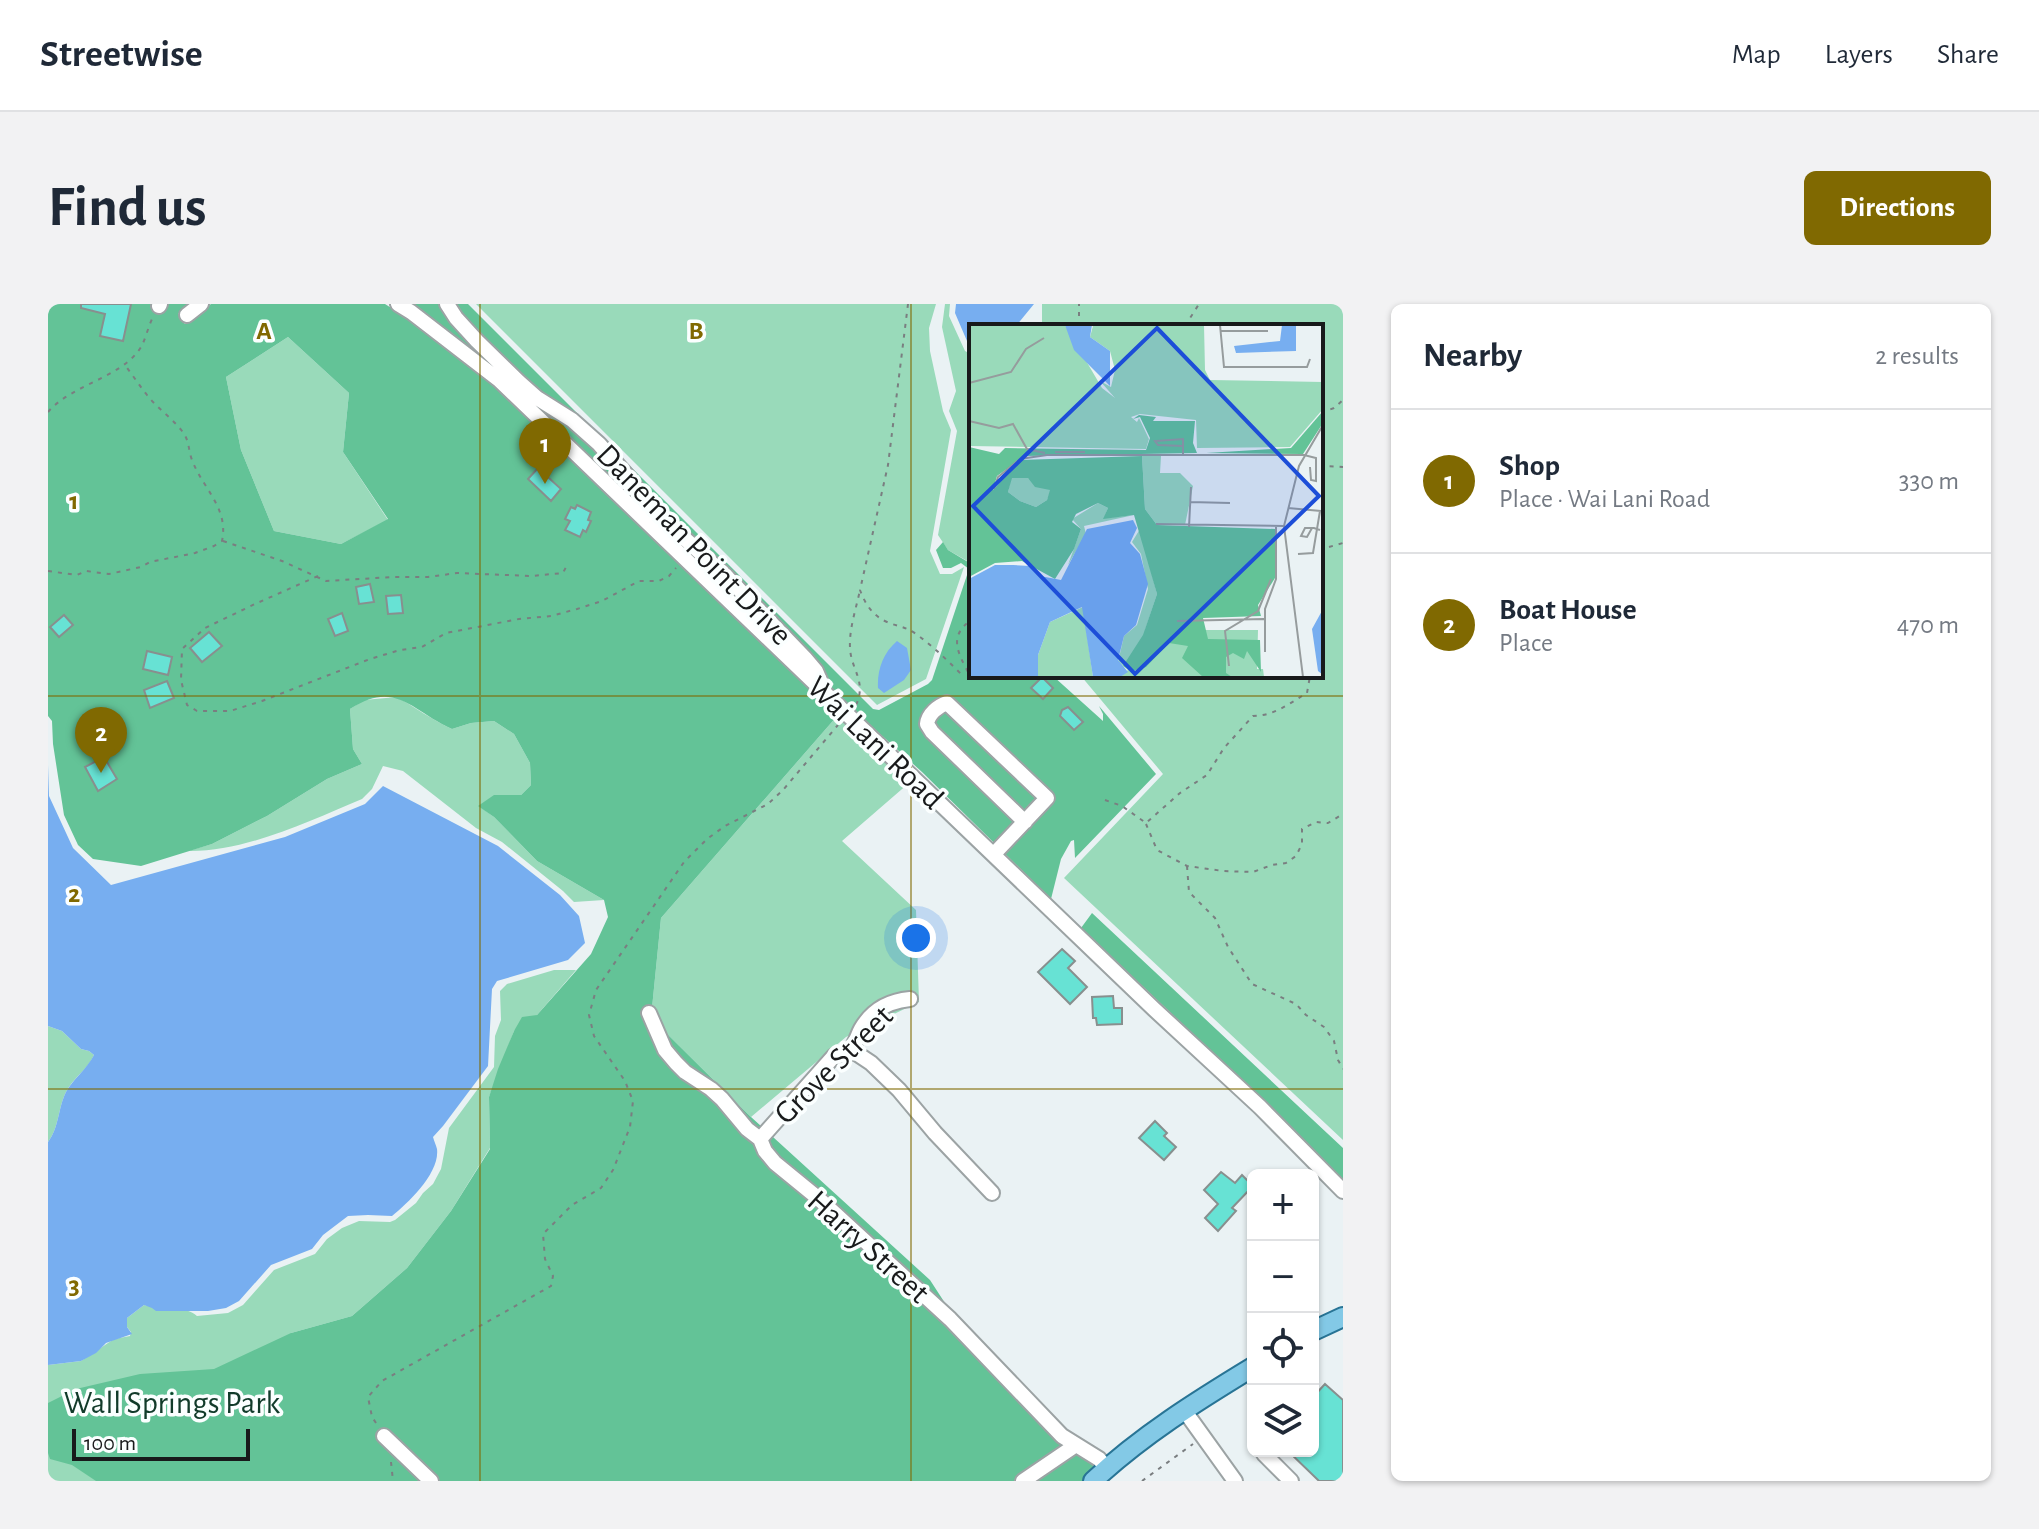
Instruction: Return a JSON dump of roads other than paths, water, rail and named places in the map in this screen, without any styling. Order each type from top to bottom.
[{"type":"main road","points":[[1319,1328],[1343,1317]]},
{"type":"main road","points":[[1093,1481],[1184,1410],[1247,1371]]},
{"type":"street","points":[[187,315],[201,304]]},
{"type":"street","name":"Wai Lani Road","points":[[398,304],[499,380],[1260,1107],[1343,1191]]},
{"type":"street","name":"Daneman Point Drive","points":[[447,304],[477,341],[519,382],[537,398],[572,420],[599,444],[649,506],[728,578],[805,658],[820,679],[826,695]]},
{"type":"street","points":[[994,854],[1025,822],[1047,798],[947,703],[941,705],[928,718],[927,724],[932,732],[1025,822]]},
{"type":"street","name":"Grove Street","points":[[760,1139],[834,1056],[851,1048],[862,1027],[877,1011],[888,1002],[910,999]]},
{"type":"street","name":"Harry Street","points":[[649,1013],[665,1050],[685,1072],[711,1089],[760,1139],[775,1163],[819,1199],[950,1319],[1054,1428],[1107,1468]]},
{"type":"street","points":[[846,1053],[856,1053],[871,1063],[992,1193]]},
{"type":"street","points":[[1184,1410],[1235,1481]]},
{"type":"street","points":[[384,1436],[431,1481]]},
{"type":"street","points":[[1023,1481],[1076,1445]]},
{"type":"street","points":[[1267,1457],[1291,1481]]},
{"type":"water","points":[[956,304],[1034,304],[1018,324],[969,324],[969,346],[955,313]]},
{"type":"water","points":[[897,641],[907,648],[911,670],[904,680],[884,693],[878,688],[880,668]]},
{"type":"water","points":[[48,765],[49,796],[73,848],[111,885],[285,837],[365,804],[383,786],[498,846],[560,895],[579,916],[585,943],[568,960],[497,981],[492,989],[488,1066],[433,1137],[437,1158],[428,1177],[392,1216],[348,1216],[323,1235],[312,1249],[271,1265],[239,1301],[226,1308],[156,1311],[144,1305],[127,1318],[127,1327],[132,1334],[106,1343],[81,1361],[48,1365],[48,1142],[66,1092],[94,1055],[81,1049],[62,1031],[48,1026]]},
{"type":"place","name":"Shop","points":[[545,484]]},
{"type":"place","name":"Boat House","points":[[101,773]]},
{"type":"park label","name":"Wall Springs Park","points":[[172,1402]]}]
